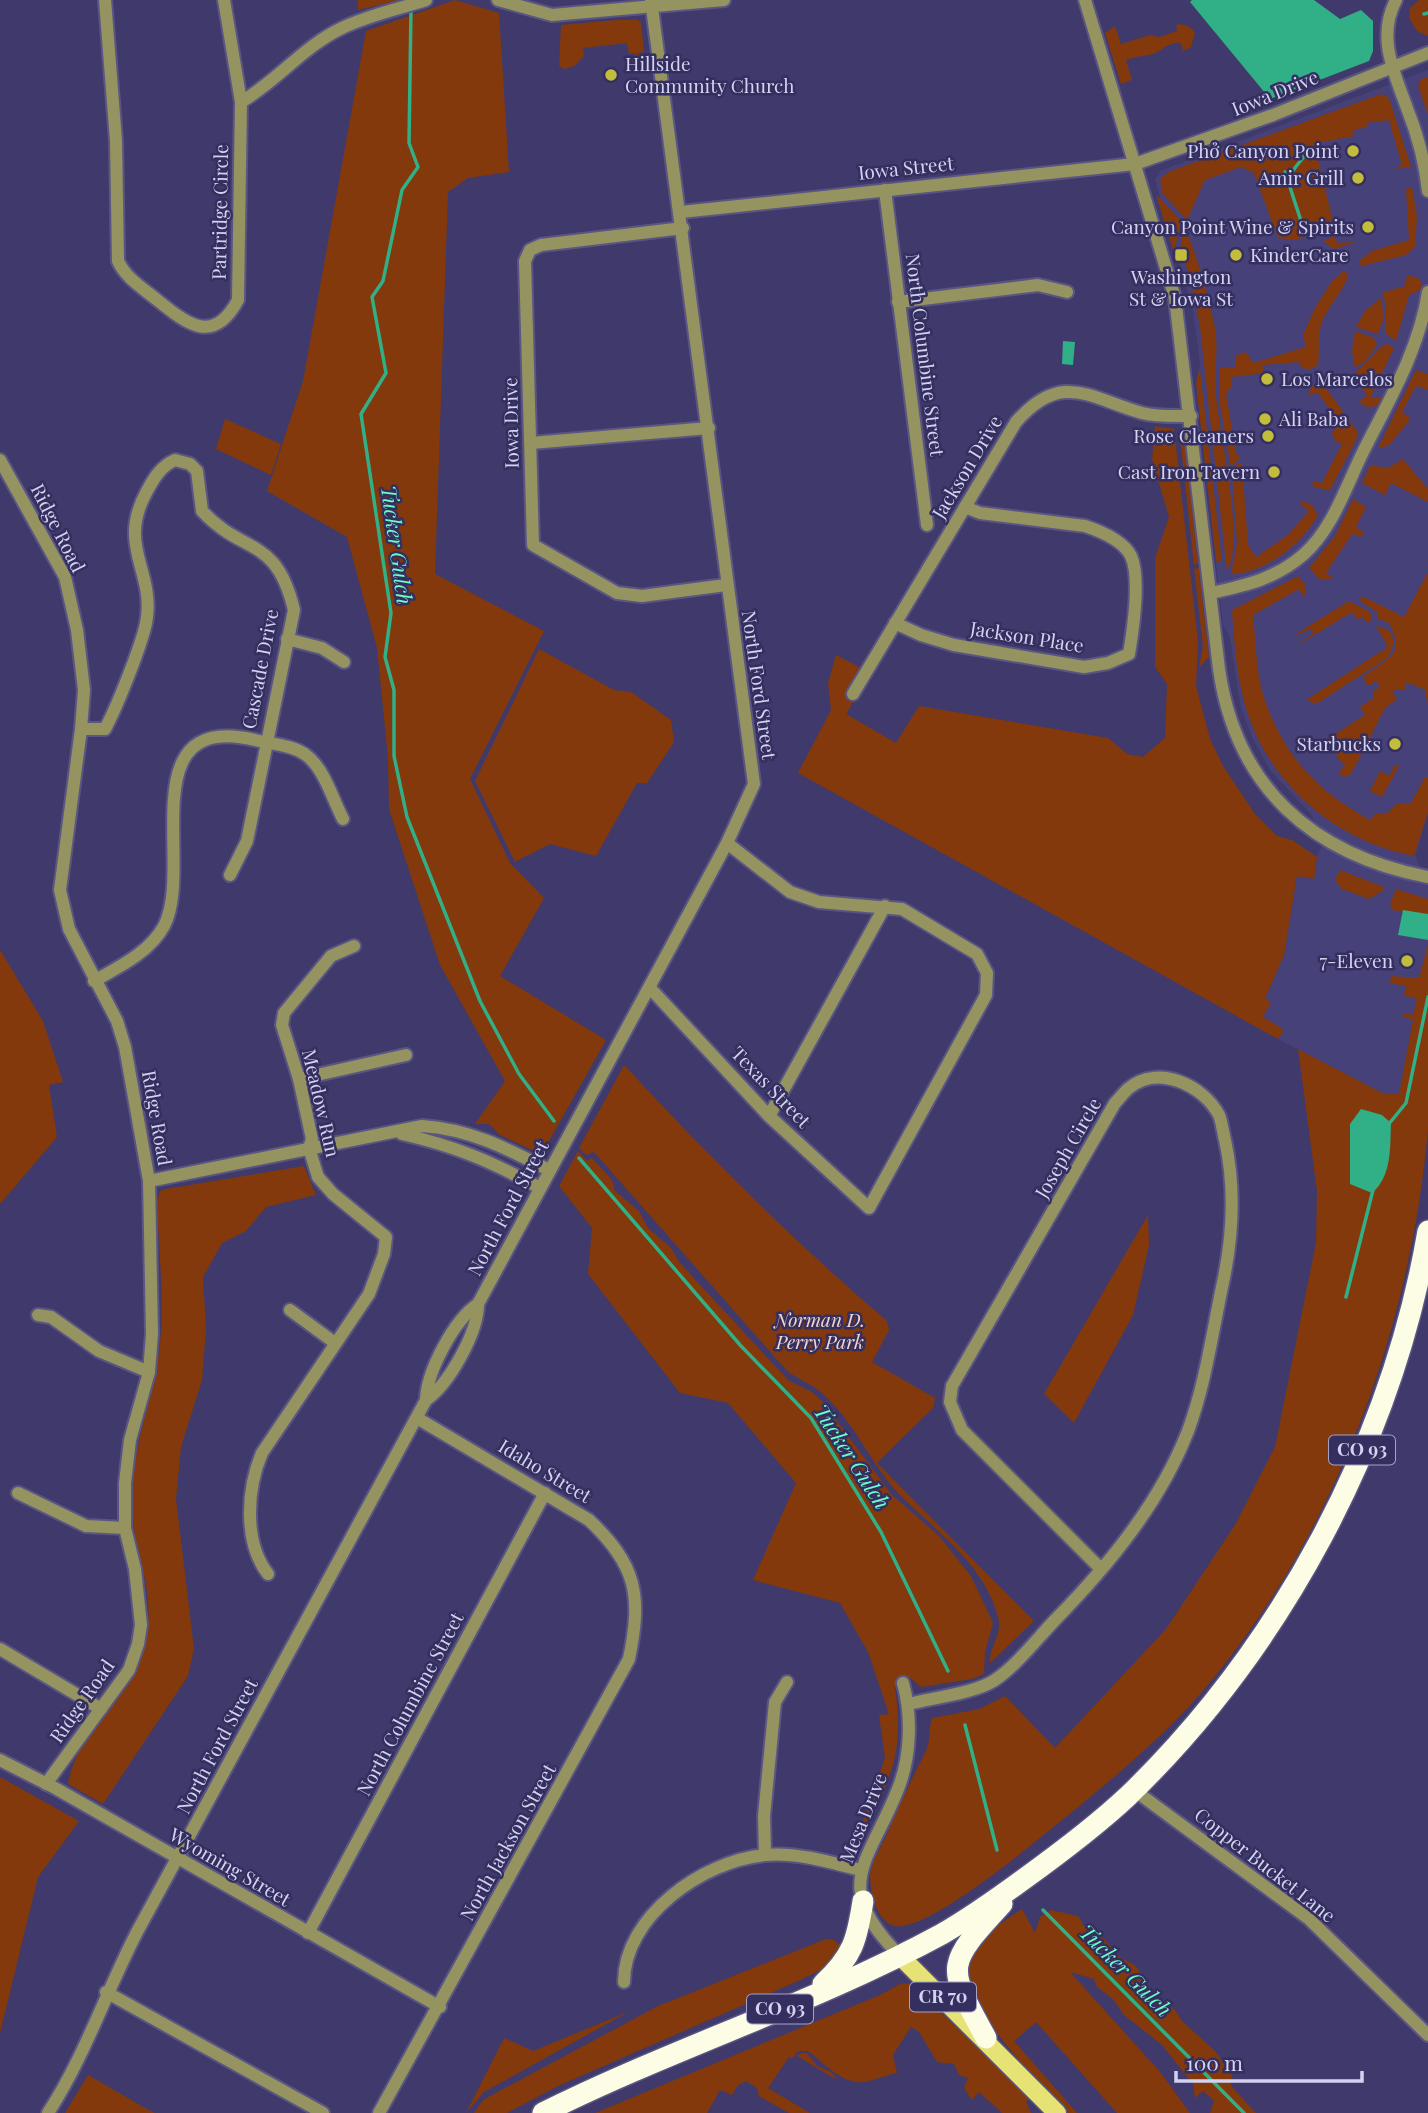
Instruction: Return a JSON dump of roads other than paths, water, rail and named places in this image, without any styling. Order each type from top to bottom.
[{"type":"highway","name":"CO 93","points":[[543,2113],[659,2059],[900,1956],[945,1932],[1030,1875],[1091,1828],[1134,1790],[1177,1744],[1231,1678],[1305,1566],[1350,1477],[1387,1385],[1399,1352],[1428,1231]]},
{"type":"highway","points":[[986,2038],[958,1984],[958,1961],[971,1938],[1030,1875]]},
{"type":"highway","points":[[811,1996],[849,1957],[858,1931],[863,1901]]},
{"type":"main road","name":"CR 70","points":[[900,1956],[986,2038],[1049,2110]]},
{"type":"street","name":"Partridge Circle","points":[[105,0],[116,141],[118,261],[124,274],[186,324],[205,328],[229,317],[238,300],[241,103],[224,0]]},
{"type":"street","points":[[241,103],[264,89],[311,47],[342,28],[426,0]]},
{"type":"street","points":[[498,0],[552,15],[651,4],[724,0]]},
{"type":"street","points":[[1085,0],[1175,298],[1225,705],[1238,741],[1264,784],[1294,817],[1327,843],[1374,865],[1428,877]]},
{"type":"street","points":[[1395,0],[1387,16],[1391,66],[1409,111],[1428,191]]},
{"type":"street","name":"North Ford Street","points":[[48,2113],[82,2056],[106,1992],[417,1418],[426,1400],[427,1381],[464,1313],[478,1304],[727,843],[754,784],[726,585],[681,212],[651,4]]},
{"type":"street","name":"Iowa Drive","points":[[1135,164],[1273,116],[1428,53]]},
{"type":"street","name":"Iowa Street","points":[[681,212],[1135,164]]},
{"type":"street","name":"North Columbine Street","points":[[884,190],[927,525]]},
{"type":"street","name":"Iowa Drive","points":[[683,228],[541,245],[530,250],[525,261],[531,443],[526,528],[533,545],[617,593],[642,596],[726,585]]},
{"type":"street","points":[[898,302],[1038,285],[1067,292]]},
{"type":"street","points":[[1212,593],[1278,575],[1316,541],[1336,508],[1409,360],[1423,321],[1428,292]]},
{"type":"street","name":"Jackson Drive","points":[[853,694],[1016,422],[1028,408],[1043,399],[1072,391],[1102,397],[1143,414],[1191,416]]},
{"type":"street","points":[[531,443],[709,428]]},
{"type":"street","name":"Ridge Road","points":[[0,460],[65,577],[78,630],[84,690],[60,890],[69,929],[117,1021],[125,1048],[149,1181],[152,1334],[149,1371],[130,1440],[125,1483],[125,1528],[135,1569],[141,1625],[129,1670],[46,1784]]},
{"type":"street","name":"Cascade Drive","points":[[81,729],[95,732],[105,729],[148,620],[145,592],[134,545],[134,530],[142,500],[168,463],[175,460],[190,464],[197,471],[200,482],[202,511],[272,559],[288,584],[293,610],[247,841],[230,875]]},
{"type":"street","name":"Jackson Place","points":[[895,623],[921,635],[954,645],[1084,667],[1108,663],[1129,654],[1136,603],[1131,556],[1119,543],[1085,526],[980,513],[965,507]]},
{"type":"street","points":[[287,639],[322,648],[344,662]]},
{"type":"street","points":[[94,981],[149,946],[163,928],[172,907],[175,887],[172,826],[174,785],[187,754],[216,737],[234,735],[307,755],[317,768],[343,820]]},
{"type":"street","points":[[727,843],[790,892],[819,902],[885,906],[769,1116]]},
{"type":"street","name":"Texas Street","points":[[650,988],[769,1116],[869,1208],[986,995],[988,973],[977,954],[902,909],[885,906]]},
{"type":"street","name":"Meadow Run","points":[[268,1574],[260,1563],[254,1546],[250,1486],[262,1453],[369,1294],[384,1254],[386,1237],[318,1177],[309,1148],[312,1139],[299,1079],[282,1025],[284,1013],[331,956],[354,946]]},
{"type":"street","points":[[299,1079],[406,1055]]},
{"type":"street","name":"Joseph Circle","points":[[909,1704],[994,1681],[1083,1591],[1101,1569],[1136,1525],[1163,1482],[1187,1432],[1199,1396],[1229,1258],[1233,1204],[1228,1156],[1219,1115],[1200,1093],[1174,1078],[1151,1078],[1130,1086],[1115,1103],[952,1386],[950,1402],[962,1430],[1101,1569]]},
{"type":"street","points":[[149,1181],[309,1148],[399,1133],[422,1126],[451,1128],[477,1135],[549,1170]]},
{"type":"street","points":[[399,1133],[448,1144],[540,1188]]},
{"type":"street","points":[[290,1310],[335,1343]]},
{"type":"street","points":[[38,1315],[51,1317],[99,1350],[149,1371]]},
{"type":"street","name":"Idaho Street","points":[[417,1418],[574,1509],[607,1536],[633,1579]]},
{"type":"street","points":[[18,1493],[86,1526],[125,1528]]},
{"type":"street","name":"North Columbine Street","points":[[308,1933],[545,1493]]},
{"type":"street","name":"North Jackson Street","points":[[379,2113],[440,2007],[629,1659],[636,1607],[633,1579]]},
{"type":"street","points":[[0,1649],[101,1709]]},
{"type":"street","points":[[765,1855],[764,1816],[775,1702],[787,1682]]},
{"type":"street","name":"Mesa Drive","points":[[900,1956],[880,1936],[863,1901],[860,1870],[900,1786],[910,1731],[909,1704],[903,1683]]},
{"type":"street","name":"Wyoming Street","points":[[0,1760],[440,2007]]},
{"type":"street","name":"Copper Bucket Lane","points":[[1134,1790],[1309,1919],[1428,2035]]},
{"type":"street","points":[[624,1982],[624,1963],[650,1920],[664,1904],[712,1871],[765,1855],[802,1857],[860,1870]]},
{"type":"street","points":[[106,1992],[323,2113]]},
{"type":"waterway","name":"Tucker Gulch","points":[[411,9],[409,143],[418,167],[402,190],[383,281],[372,297],[386,373],[361,414],[391,613],[385,657],[394,690],[394,756],[407,817],[480,1001],[519,1074],[554,1121]]},
{"type":"waterway","points":[[1424,14],[1428,13]]},
{"type":"waterway","points":[[1287,178],[1309,150]]},
{"type":"waterway","points":[[1285,172],[1304,230]]},
{"type":"waterway","points":[[1388,1125],[1406,1103],[1428,997]]},
{"type":"waterway","name":"Tucker Gulch","points":[[579,1158],[741,1346],[811,1418],[881,1532],[948,1671]]},
{"type":"waterway","points":[[1346,1297],[1373,1190]]},
{"type":"waterway","name":"Tucker Gulch","points":[[965,1725],[997,1850]]},
{"type":"waterway","name":"Tucker Gulch","points":[[1043,1910],[1244,2113]]},
{"type":"place","name":"Hillside Community Church","points":[[611,75]]},
{"type":"place","name":"Phở Canyon Point","points":[[1353,151]]},
{"type":"place","name":"Amir Grill","points":[[1358,178]]},
{"type":"place","name":"Canyon Point Wine & Spirits","points":[[1368,227]]},
{"type":"place","name":"Washington St & Iowa St","points":[[1181,255]]},
{"type":"place","name":"KinderCare","points":[[1236,255]]},
{"type":"place","name":"Los Marcelos","points":[[1267,379]]},
{"type":"place","name":"Ali Baba","points":[[1265,419]]},
{"type":"place","name":"Rose Cleaners","points":[[1268,436]]},
{"type":"place","name":"Cast Iron Tavern","points":[[1274,472]]},
{"type":"place","name":"Starbucks","points":[[1395,744]]},
{"type":"place","name":"7-Eleven","points":[[1407,961]]},
{"type":"park label","name":"Norman D. Perry Park","points":[[820,1331]]}]
